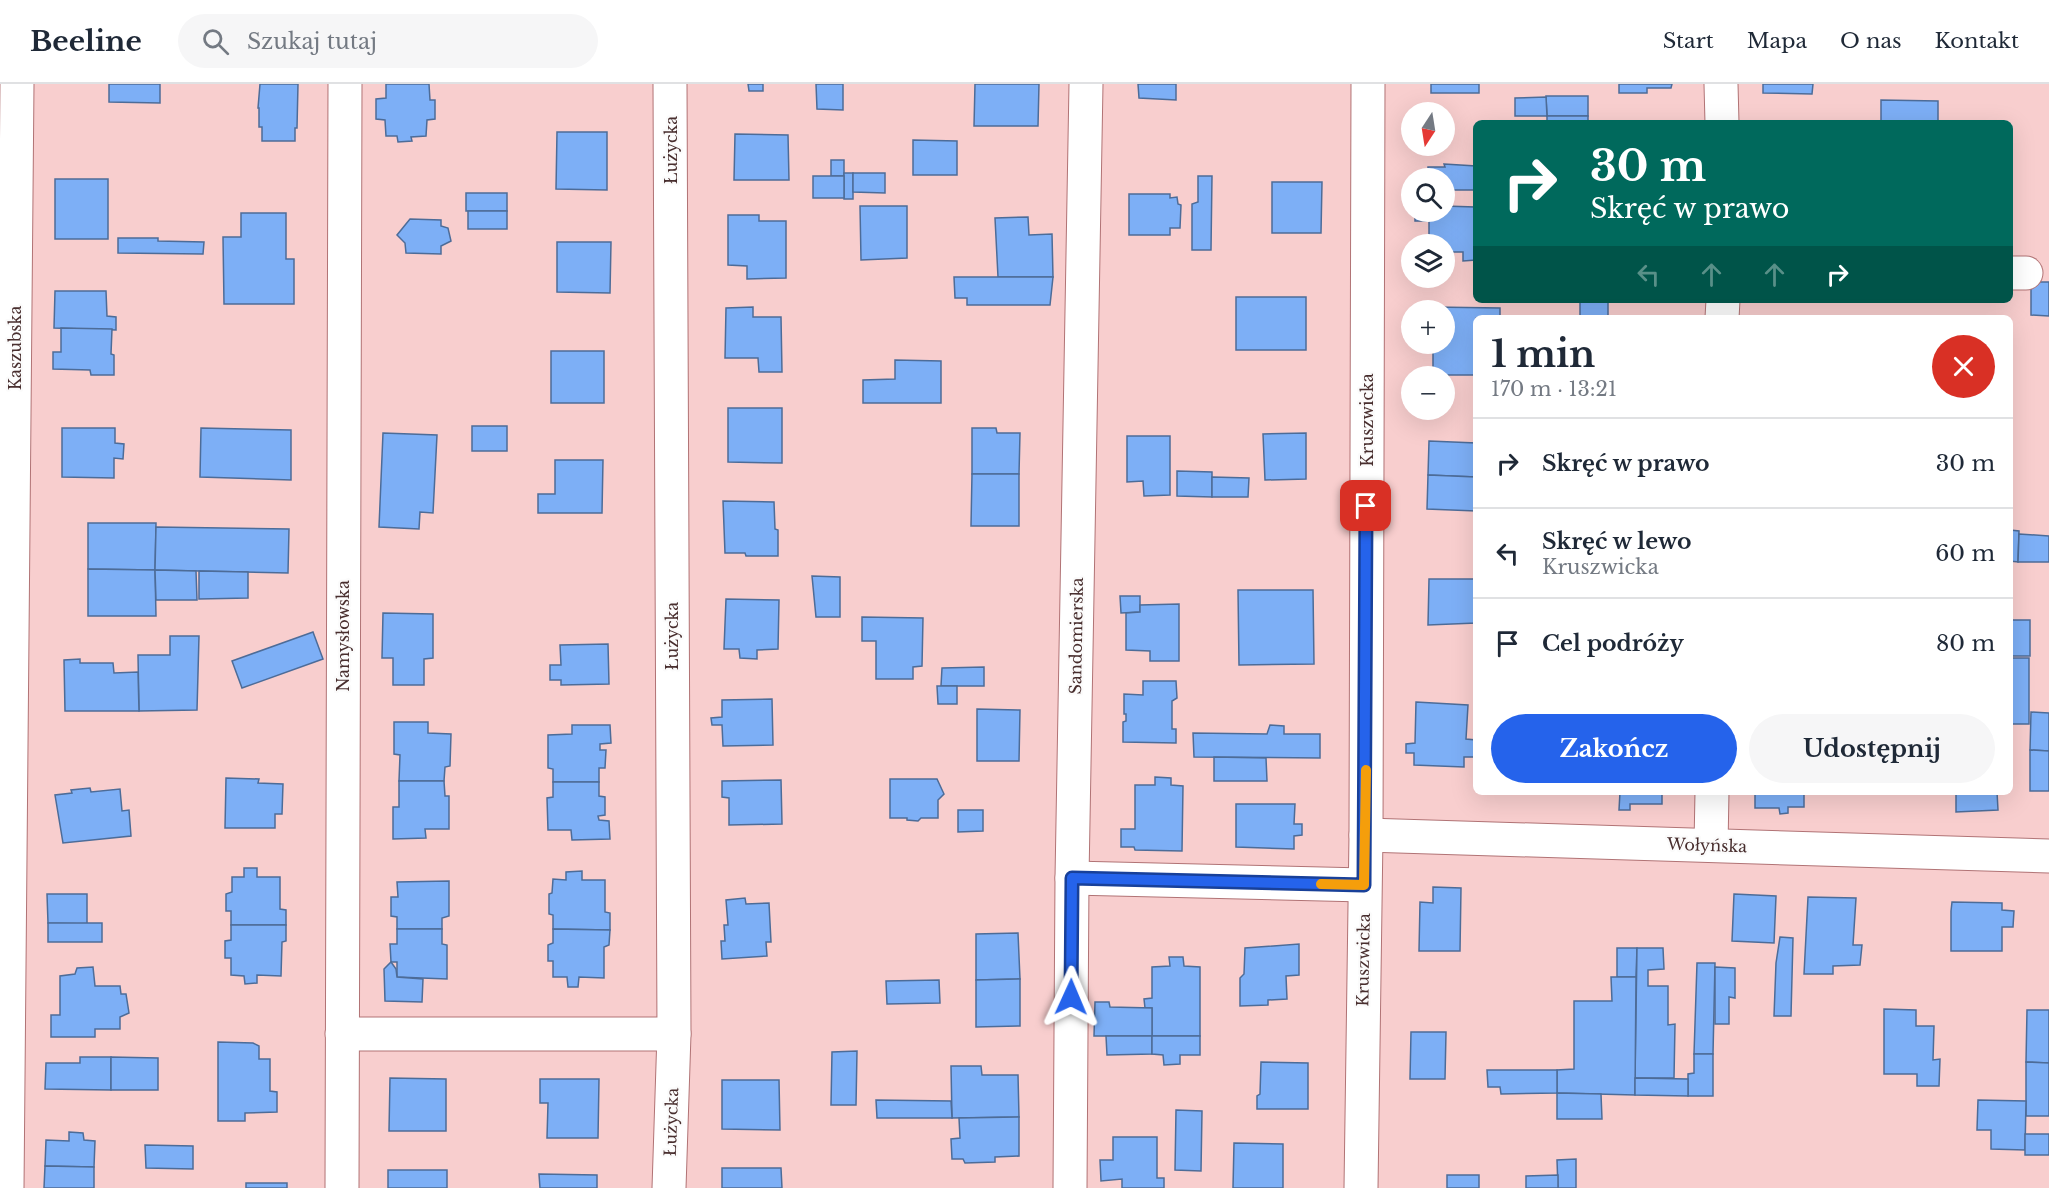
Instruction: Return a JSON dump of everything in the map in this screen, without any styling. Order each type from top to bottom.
[{"type":"street","name":"Kaszubska","points":[[7,1188],[6,805],[17,84]]},
{"type":"street","name":"Namysłowska","points":[[342,1188],[345,84]]},
{"type":"street","name":"Łużycka","points":[[669,1188],[674,1034],[670,84]]},
{"type":"street","name":"Sandomierska","points":[[1070,1188],[1072,878],[1086,84]]},
{"type":"street","name":"Kruszwicka","points":[[1361,1188],[1366,835],[1368,84]]},
{"type":"street","points":[[1721,84],[1722,120]]},
{"type":"street","points":[[1711,845],[1712,795]]},
{"type":"street","name":"Wołyńska","points":[[1366,835],[2049,856]]},
{"type":"street","points":[[1072,878],[1364,885]]},
{"type":"street","points":[[342,1034],[674,1034]]},
{"type":"building","points":[[109,84],[160,84],[160,103],[109,102]]},
{"type":"building","points":[[260,84],[298,84],[295,141],[262,141],[258,108]]},
{"type":"building","points":[[386,84],[429,84],[430,100],[435,100],[435,119],[427,120],[426,136],[411,137],[412,141],[398,142],[397,136],[386,136],[385,120],[376,119],[376,99],[386,98]]},
{"type":"building","points":[[748,84],[763,84],[763,91],[749,91]]},
{"type":"building","points":[[816,84],[843,84],[843,110],[817,109]]},
{"type":"building","points":[[975,84],[1039,84],[1038,126],[974,126]]},
{"type":"building","points":[[1138,84],[1176,84],[1176,100],[1139,98]]},
{"type":"building","points":[[1431,84],[1479,84],[1479,93],[1431,93]]},
{"type":"building","points":[[1619,84],[1672,84],[1671,88],[1647,88],[1647,93],[1619,93]]},
{"type":"building","points":[[1763,84],[1813,84],[1812,94],[1763,93]]},
{"type":"building","points":[[1546,96],[1588,96],[1588,116],[1547,116]]},
{"type":"building","points":[[1546,97],[1547,116],[1515,116],[1515,98]]},
{"type":"building","points":[[1881,100],[1938,101],[1938,120],[1881,120]]},
{"type":"building","points":[[1547,116],[1588,116],[1588,120],[1547,120]]},
{"type":"building","points":[[557,132],[607,132],[607,190],[556,189]]},
{"type":"building","points":[[735,134],[788,135],[789,180],[734,180]]},
{"type":"building","points":[[913,140],[957,141],[957,175],[913,175]]},
{"type":"building","points":[[831,160],[844,160],[844,176],[831,176]]},
{"type":"building","points":[[1444,164],[1473,166],[1473,190],[1455,190],[1455,168],[1428,167],[1445,167]]},
{"type":"building","points":[[844,173],[853,173],[853,199],[844,199]]},
{"type":"building","points":[[853,173],[885,173],[885,193],[853,192]]},
{"type":"building","points":[[813,176],[844,176],[844,198],[813,198]]},
{"type":"building","points":[[1198,176],[1212,176],[1211,250],[1192,250],[1192,204],[1198,202]]},
{"type":"building","points":[[55,179],[108,179],[108,239],[55,239]]},
{"type":"building","points":[[1272,182],[1322,182],[1321,233],[1272,233]]},
{"type":"building","points":[[466,193],[507,193],[507,211],[466,211]]},
{"type":"building","points":[[1129,194],[1170,194],[1170,198],[1177,197],[1178,204],[1181,205],[1180,228],[1170,228],[1170,235],[1129,235]]},
{"type":"building","points":[[860,206],[907,206],[907,258],[861,260]]},
{"type":"building","points":[[1455,206],[1473,207],[1473,260],[1463,261],[1463,252],[1455,252],[1455,234],[1429,234],[1429,222],[1455,222]]},
{"type":"building","points":[[468,211],[507,211],[507,229],[468,229]]},
{"type":"building","points":[[241,213],[286,213],[286,259],[294,259],[294,304],[224,304],[223,237],[241,237]]},
{"type":"building","points":[[728,215],[759,215],[759,221],[786,221],[786,278],[747,279],[747,266],[728,265]]},
{"type":"building","points":[[1028,217],[1029,235],[1052,234],[1053,277],[998,277],[995,218]]},
{"type":"building","points":[[410,219],[441,220],[441,226],[448,228],[451,241],[441,246],[441,254],[406,253],[405,243],[397,235]]},
{"type":"building","points":[[118,238],[158,238],[158,241],[204,242],[203,254],[118,253]]},
{"type":"building","points":[[557,242],[611,242],[610,293],[557,292]]},
{"type":"building","points":[[954,277],[1053,277],[1050,305],[967,305],[967,298],[955,298]]},
{"type":"building","points":[[2031,282],[2049,282],[2049,316],[2031,315]]},
{"type":"building","points":[[55,291],[106,291],[107,316],[116,317],[116,330],[54,328]]},
{"type":"building","points":[[1236,297],[1306,297],[1306,350],[1236,350]]},
{"type":"building","points":[[1580,303],[1608,303],[1608,315],[1580,315]]},
{"type":"building","points":[[753,307],[753,317],[781,317],[782,372],[759,372],[758,358],[725,358],[726,308]]},
{"type":"building","points":[[1455,307],[1500,308],[1500,315],[1473,315],[1473,375],[1455,375],[1455,366],[1433,366],[1433,354],[1455,354]]},
{"type":"building","points":[[61,328],[112,329],[111,354],[114,355],[114,375],[91,375],[90,370],[53,369],[53,352],[61,352]]},
{"type":"building","points":[[551,351],[604,351],[604,403],[551,403]]},
{"type":"building","points":[[895,360],[941,361],[941,403],[863,403],[863,380],[895,379]]},
{"type":"building","points":[[728,408],[782,408],[782,463],[728,462]]},
{"type":"building","points":[[472,426],[507,426],[507,451],[472,451]]},
{"type":"building","points":[[62,428],[115,428],[115,443],[124,444],[123,459],[114,458],[114,478],[62,477]]},
{"type":"building","points":[[201,428],[291,430],[291,480],[200,477]]},
{"type":"building","points":[[972,428],[996,428],[997,433],[1020,433],[1019,474],[972,474]]},
{"type":"building","points":[[383,433],[437,435],[433,513],[420,512],[419,529],[379,527]]},
{"type":"building","points":[[1306,433],[1306,479],[1265,480],[1263,434]]},
{"type":"building","points":[[1127,436],[1170,436],[1170,495],[1144,496],[1143,481],[1127,482]]},
{"type":"building","points":[[1429,441],[1473,443],[1473,477],[1428,475]]},
{"type":"building","points":[[555,460],[603,460],[602,513],[538,513],[538,494],[555,494]]},
{"type":"building","points":[[1177,471],[1212,472],[1212,497],[1177,496]]},
{"type":"building","points":[[972,474],[1019,474],[1019,526],[971,526]]},
{"type":"building","points":[[1428,475],[1473,477],[1473,511],[1427,509]]},
{"type":"building","points":[[1212,477],[1249,478],[1248,497],[1212,497]]},
{"type":"building","points":[[723,501],[774,502],[775,529],[778,530],[778,556],[746,556],[745,553],[725,553]]},
{"type":"building","points":[[88,523],[156,523],[155,570],[88,569]]},
{"type":"building","points":[[156,527],[289,529],[288,573],[155,570]]},
{"type":"building","points":[[2013,530],[2019,531],[2018,562],[2013,561]]},
{"type":"building","points":[[2019,534],[2049,536],[2049,562],[2018,562]]},
{"type":"building","points":[[88,569],[155,570],[156,616],[88,616]]},
{"type":"building","points":[[155,570],[196,571],[197,600],[156,600]]},
{"type":"building","points":[[199,571],[248,572],[248,598],[199,599]]},
{"type":"building","points":[[812,576],[840,577],[840,617],[816,617]]},
{"type":"building","points":[[1429,579],[1473,579],[1473,623],[1428,625]]},
{"type":"building","points":[[1238,590],[1313,590],[1314,664],[1239,665]]},
{"type":"building","points":[[1120,596],[1140,596],[1140,612],[1121,613]]},
{"type":"building","points":[[726,599],[779,600],[778,649],[757,650],[757,659],[740,658],[739,649],[724,649]]},
{"type":"building","points":[[1179,604],[1179,661],[1150,661],[1150,651],[1126,650],[1126,613],[1140,612],[1140,605]]},
{"type":"building","points":[[383,613],[433,614],[433,658],[424,659],[424,685],[393,685],[393,658],[382,658]]},
{"type":"building","points":[[862,617],[923,618],[922,666],[913,667],[913,679],[876,679],[876,641],[862,641]]},
{"type":"building","points":[[2013,620],[2030,620],[2030,656],[2013,656]]},
{"type":"building","points":[[313,632],[323,659],[242,688],[232,661]]},
{"type":"building","points":[[170,636],[199,636],[197,710],[139,711],[138,655],[170,655]]},
{"type":"building","points":[[608,644],[609,684],[561,685],[561,680],[550,680],[550,665],[561,665],[560,645]]},
{"type":"building","points":[[2013,658],[2029,658],[2029,724],[2013,724]]},
{"type":"building","points":[[80,659],[80,663],[113,663],[114,673],[138,672],[139,711],[65,711],[64,660]]},
{"type":"building","points":[[984,667],[984,686],[941,686],[942,668]]},
{"type":"building","points":[[1143,681],[1176,681],[1177,698],[1172,701],[1172,729],[1176,729],[1176,743],[1123,742],[1123,722],[1126,721],[1124,694],[1143,695]]},
{"type":"building","points":[[937,686],[957,686],[957,704],[938,704]]},
{"type":"building","points":[[772,699],[773,745],[723,746],[722,725],[712,725],[711,718],[722,717],[722,700]]},
{"type":"building","points":[[1416,702],[1468,705],[1466,739],[1473,740],[1473,757],[1464,757],[1464,767],[1414,765],[1414,753],[1406,753],[1406,744],[1415,743]]},
{"type":"building","points":[[977,709],[1020,710],[1019,761],[977,761]]},
{"type":"building","points":[[2031,712],[2049,713],[2049,751],[2030,750]]},
{"type":"building","points":[[394,722],[428,722],[428,733],[451,734],[450,766],[445,767],[444,781],[399,781],[400,755],[394,754]]},
{"type":"building","points":[[572,725],[610,725],[611,743],[600,744],[600,750],[606,750],[605,768],[599,768],[599,782],[553,782],[553,769],[548,768],[548,735],[572,734]]},
{"type":"building","points":[[1270,725],[1284,726],[1284,734],[1320,734],[1320,758],[1194,757],[1193,733],[1267,734]]},
{"type":"building","points":[[2030,750],[2049,751],[2049,791],[2030,791]]},
{"type":"building","points":[[1214,757],[1266,758],[1267,781],[1214,781]]},
{"type":"building","points":[[1155,777],[1171,778],[1171,785],[1183,786],[1182,851],[1135,850],[1134,847],[1121,847],[1121,829],[1135,829],[1135,785],[1155,785]]},
{"type":"building","points":[[226,778],[259,779],[258,783],[283,784],[282,814],[275,814],[275,828],[225,828]]},
{"type":"building","points":[[890,779],[937,779],[944,794],[938,800],[938,818],[921,818],[918,821],[907,820],[907,818],[890,818]]},
{"type":"building","points":[[781,780],[782,824],[729,825],[729,798],[722,797],[722,781]]},
{"type":"building","points":[[399,781],[444,781],[445,796],[449,796],[449,829],[425,829],[426,838],[393,839],[393,807],[399,807]]},
{"type":"building","points":[[553,782],[599,782],[599,796],[605,797],[605,815],[598,816],[599,820],[609,821],[610,839],[572,840],[571,830],[548,830],[547,798],[553,797]]},
{"type":"building","points":[[90,788],[91,792],[120,789],[122,811],[129,810],[131,836],[63,843],[55,795]]},
{"type":"building","points":[[1620,795],[1662,795],[1662,804],[1630,804],[1630,810],[1619,810]]},
{"type":"building","points":[[1755,795],[1804,795],[1804,807],[1788,807],[1788,813],[1780,814],[1779,808],[1755,808]]},
{"type":"building","points":[[1956,795],[1997,795],[1998,810],[1956,812]]},
{"type":"building","points":[[1236,804],[1295,804],[1294,824],[1302,824],[1302,835],[1294,836],[1294,849],[1236,847]]},
{"type":"building","points":[[958,810],[983,810],[983,831],[958,832]]},
{"type":"building","points":[[244,868],[257,868],[257,877],[280,877],[280,909],[286,910],[286,925],[231,925],[231,911],[226,911],[226,894],[232,892],[232,877],[244,877]]},
{"type":"building","points":[[582,871],[582,880],[605,880],[605,912],[610,913],[610,930],[553,929],[553,915],[549,914],[549,894],[552,893],[553,879],[566,880],[566,872]]},
{"type":"building","points":[[449,881],[449,916],[442,918],[442,929],[397,929],[397,917],[391,916],[391,897],[398,897],[397,882]]},
{"type":"building","points":[[1433,887],[1461,888],[1460,951],[1419,951],[1420,902],[1433,903]]},
{"type":"building","points":[[47,894],[87,894],[87,924],[48,923]]},
{"type":"building","points":[[1734,894],[1776,896],[1774,943],[1732,941]]},
{"type":"building","points":[[1808,897],[1856,898],[1853,945],[1862,945],[1860,965],[1833,966],[1833,974],[1804,974]]},
{"type":"building","points":[[745,898],[746,904],[769,903],[771,942],[766,942],[767,956],[722,959],[721,941],[725,941],[724,925],[728,925],[726,900]]},
{"type":"building","points":[[1952,902],[2002,903],[2002,910],[2014,911],[2013,927],[2002,927],[2002,951],[1951,951]]},
{"type":"building","points":[[48,923],[102,923],[102,942],[48,942]]},
{"type":"building","points":[[231,925],[286,925],[286,941],[282,942],[281,976],[257,975],[257,983],[245,984],[244,976],[231,975],[231,958],[225,958],[225,941],[231,940]]},
{"type":"building","points":[[397,929],[442,929],[442,944],[447,945],[447,979],[397,977],[397,962],[391,962],[390,944],[397,944]]},
{"type":"building","points":[[553,929],[610,930],[609,945],[604,947],[604,978],[579,977],[578,987],[568,987],[567,977],[553,977],[553,961],[548,961],[548,945],[553,943]]},
{"type":"building","points":[[1018,933],[1020,979],[976,980],[976,934]]},
{"type":"building","points":[[1780,937],[1793,938],[1791,1016],[1774,1016],[1776,963]]},
{"type":"building","points":[[1299,944],[1299,975],[1286,976],[1287,999],[1268,1000],[1268,1005],[1240,1006],[1240,978],[1244,974],[1245,948]]},
{"type":"building","points":[[1617,948],[1637,948],[1636,977],[1617,977]]},
{"type":"building","points":[[1637,948],[1663,948],[1664,969],[1648,970],[1648,986],[1668,986],[1668,1025],[1675,1024],[1674,1078],[1635,1078]]},
{"type":"building","points":[[1169,957],[1183,957],[1184,966],[1200,967],[1200,1036],[1152,1036],[1152,1008],[1145,1008],[1144,999],[1152,998],[1152,967],[1170,966]]},
{"type":"building","points":[[391,962],[396,969],[397,977],[423,979],[422,1002],[385,1001],[384,969]]},
{"type":"building","points":[[1697,963],[1715,963],[1713,1054],[1694,1054]]},
{"type":"building","points":[[93,967],[95,986],[120,986],[121,994],[126,994],[129,1013],[120,1017],[120,1029],[95,1029],[95,1037],[51,1037],[51,1015],[60,1015],[60,976],[75,974],[77,968]]},
{"type":"building","points":[[1715,967],[1735,968],[1735,998],[1729,997],[1729,1024],[1715,1024]]},
{"type":"building","points":[[1611,977],[1636,977],[1635,1095],[1557,1093],[1557,1070],[1574,1069],[1574,1001],[1612,1001]]},
{"type":"building","points":[[1020,979],[1020,1026],[976,1027],[976,980]]},
{"type":"building","points":[[939,980],[940,1003],[887,1004],[886,981]]},
{"type":"building","points":[[1095,1002],[1109,1002],[1110,1007],[1152,1008],[1152,1036],[1094,1036]]},
{"type":"building","points":[[1884,1009],[1916,1010],[1916,1026],[1934,1026],[1933,1060],[1940,1059],[1939,1086],[1917,1086],[1917,1074],[1884,1074]]},
{"type":"building","points":[[2027,1010],[2049,1010],[2049,1063],[2026,1062]]},
{"type":"building","points":[[1411,1032],[1446,1032],[1445,1079],[1410,1079]]},
{"type":"building","points":[[1106,1036],[1152,1036],[1152,1054],[1107,1055]]},
{"type":"building","points":[[1152,1036],[1200,1036],[1200,1055],[1180,1055],[1180,1064],[1164,1065],[1163,1055],[1152,1054]]},
{"type":"building","points":[[218,1042],[253,1043],[259,1046],[259,1059],[270,1059],[270,1091],[277,1092],[277,1112],[245,1113],[245,1121],[218,1121]]},
{"type":"building","points":[[857,1051],[856,1105],[831,1105],[832,1052]]},
{"type":"building","points":[[1694,1054],[1713,1054],[1713,1096],[1688,1096],[1688,1074],[1694,1073]]},
{"type":"building","points":[[80,1057],[111,1057],[111,1090],[45,1089],[46,1063],[80,1063]]},
{"type":"building","points":[[111,1057],[158,1058],[158,1090],[111,1090]]},
{"type":"building","points":[[1261,1062],[1308,1063],[1308,1109],[1257,1109]]},
{"type":"building","points":[[2026,1062],[2049,1063],[2049,1116],[2026,1116]]},
{"type":"building","points":[[951,1066],[981,1066],[982,1075],[1018,1075],[1019,1117],[952,1118]]},
{"type":"building","points":[[1487,1070],[1557,1070],[1557,1093],[1501,1094],[1500,1087],[1488,1087]]},
{"type":"building","points":[[390,1078],[446,1079],[446,1131],[389,1131]]},
{"type":"building","points":[[1635,1078],[1688,1079],[1688,1096],[1635,1095]]},
{"type":"building","points":[[540,1079],[599,1079],[598,1138],[547,1138],[548,1103],[540,1103]]},
{"type":"building","points":[[722,1080],[779,1080],[780,1130],[722,1129]]},
{"type":"building","points":[[1557,1093],[1601,1094],[1602,1119],[1557,1119]]},
{"type":"building","points":[[876,1100],[951,1101],[952,1118],[877,1118]]},
{"type":"building","points":[[1978,1100],[2026,1101],[2025,1150],[1991,1149],[1991,1130],[1977,1130]]},
{"type":"building","points":[[1176,1110],[1202,1111],[1201,1171],[1175,1170]]},
{"type":"building","points":[[1019,1117],[1019,1156],[995,1157],[995,1162],[965,1163],[963,1159],[952,1159],[951,1139],[960,1138],[959,1118]]},
{"type":"building","points":[[69,1132],[83,1133],[84,1140],[95,1141],[94,1167],[45,1166],[46,1140],[69,1141]]},
{"type":"building","points":[[2025,1134],[2049,1134],[2049,1155],[2025,1155]]},
{"type":"building","points":[[1113,1137],[1157,1137],[1157,1178],[1164,1178],[1164,1188],[1122,1188],[1122,1179],[1101,1181],[1100,1160],[1113,1160]]},
{"type":"building","points":[[1234,1143],[1283,1144],[1283,1188],[1233,1188]]},
{"type":"building","points":[[145,1145],[193,1146],[193,1169],[146,1168]]},
{"type":"building","points":[[1576,1159],[1576,1188],[1558,1188],[1557,1160]]},
{"type":"building","points":[[45,1166],[94,1167],[94,1188],[44,1188]]},
{"type":"building","points":[[722,1168],[781,1168],[782,1188],[722,1188]]},
{"type":"building","points":[[388,1170],[447,1170],[447,1188],[388,1188]]},
{"type":"building","points":[[539,1174],[597,1175],[597,1188],[540,1188]]},
{"type":"building","points":[[1447,1175],[1479,1175],[1479,1188],[1447,1188]]},
{"type":"building","points":[[1558,1175],[1558,1188],[1526,1188],[1526,1176]]},
{"type":"building","points":[[246,1183],[287,1183],[287,1188],[246,1188]]},
{"type":"slow traffic","points":[[1321,884],[1364,885],[1366,770]]},
{"type":"route","points":[[1071,997],[1072,878],[1364,885],[1366,506]]}]
